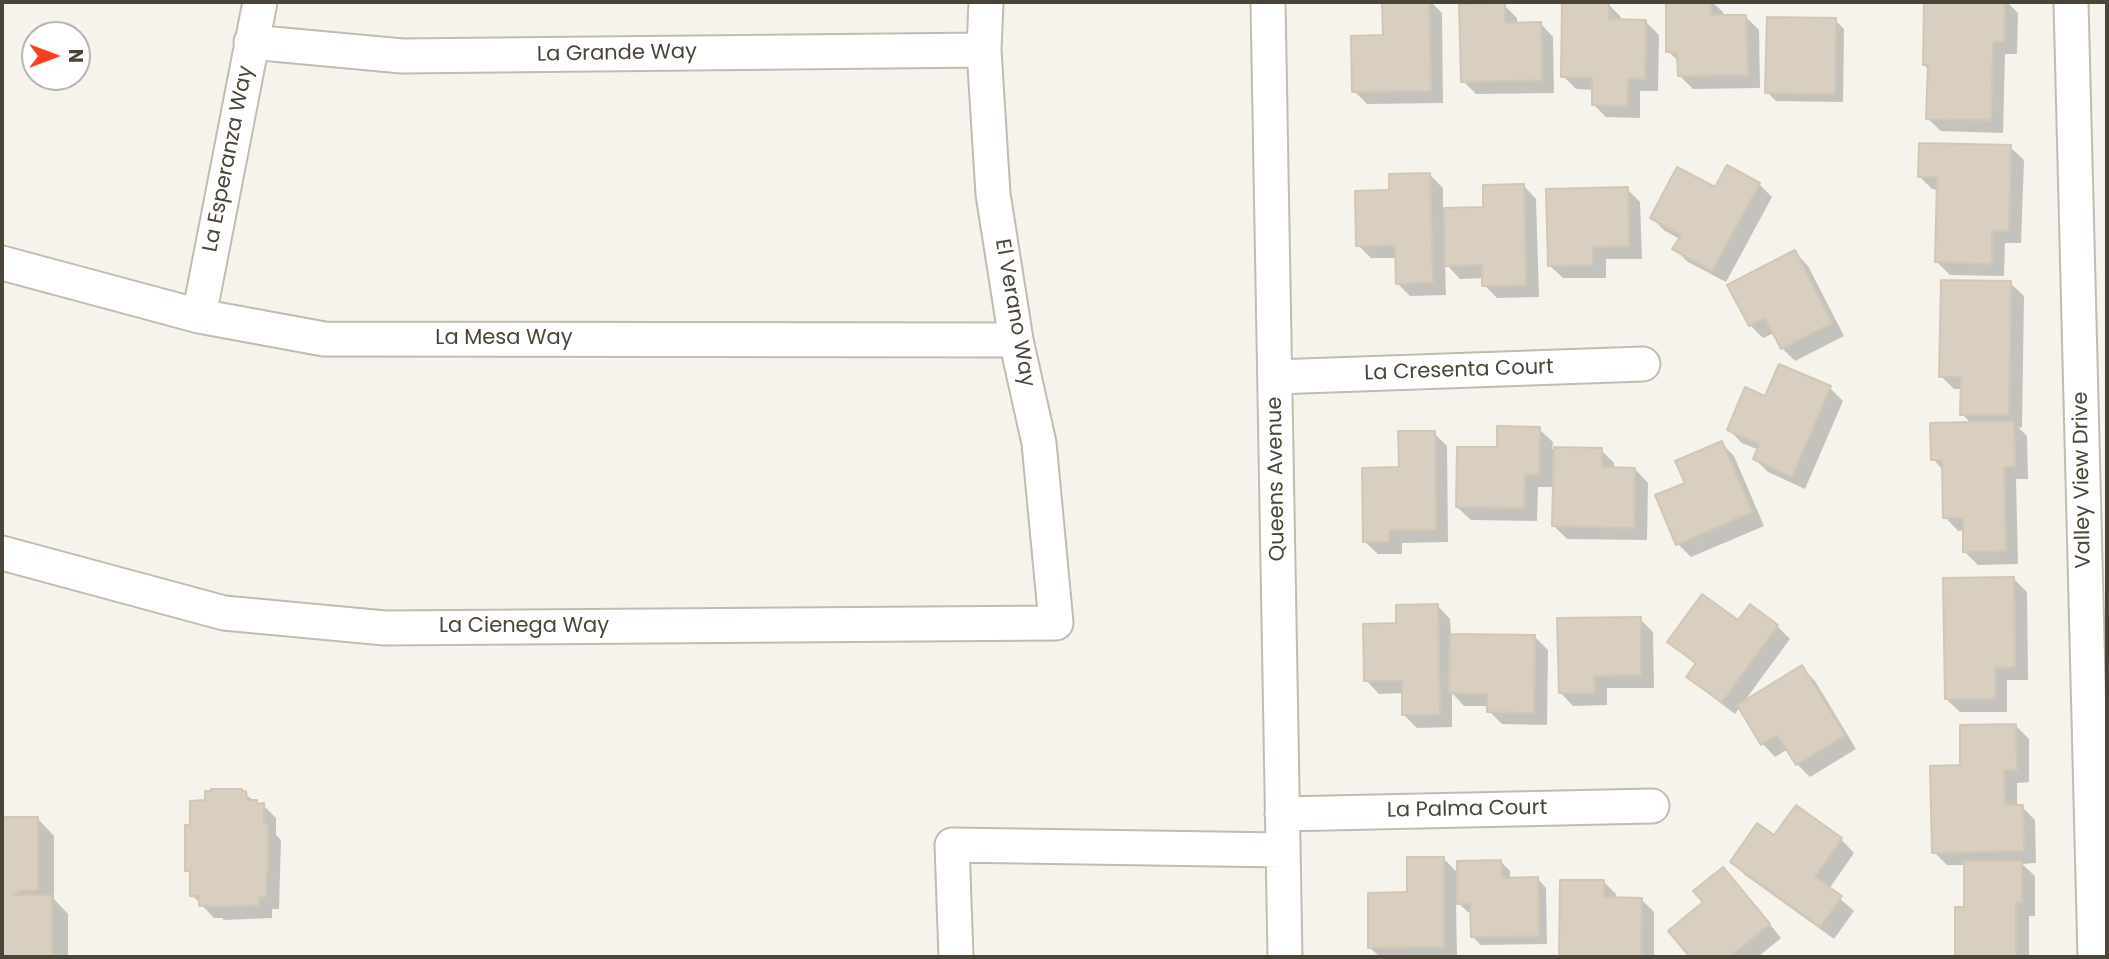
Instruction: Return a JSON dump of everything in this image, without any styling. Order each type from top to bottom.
[{"type":"street","name":"La Esperanza Way","points":[[199,316],[260,2]]},
{"type":"street","name":"El Verano Way","points":[[986,2],[984,51],[993,194],[1016,340],[1039,443],[1056,622]]},
{"type":"street","name":"Queens Avenue","points":[[1268,2],[1285,957]]},
{"type":"street","name":"Valley View Drive","points":[[2071,2],[2095,957]]},
{"type":"street","name":"La Grande Way","points":[[251,42],[402,56],[984,51]]},
{"type":"street","name":"La Mesa Way","points":[[2,263],[199,316],[324,339],[1016,340]]},
{"type":"street","name":"La Cresenta Court","points":[[1275,377],[1643,364]]},
{"type":"street","name":"La Cienega Way","points":[[2,553],[224,613],[385,628],[1056,622]]},
{"type":"street","name":"La Palma Court","points":[[1282,814],[1652,806]]},
{"type":"street","points":[[957,957],[952,845],[1283,850]]},
{"type":"building","points":[[1382,2],[1429,2],[1431,91],[1352,92],[1351,36],[1383,35]]},
{"type":"building","points":[[1562,2],[1609,2],[1609,19],[1646,20],[1645,79],[1628,78],[1627,106],[1592,105],[1592,77],[1561,77]]},
{"type":"building","points":[[1666,2],[1711,2],[1711,15],[1746,15],[1748,75],[1678,76],[1677,52],[1666,52]]},
{"type":"building","points":[[1924,2],[2005,2],[2004,42],[1993,42],[1991,120],[1926,119],[1928,65],[1923,65]]},
{"type":"building","points":[[1505,3],[1505,23],[1541,22],[1542,80],[1461,82],[1459,4]]},
{"type":"building","points":[[1767,17],[1836,18],[1835,94],[1765,93]]},
{"type":"building","points":[[1919,143],[2011,145],[2009,231],[1992,231],[1992,264],[1935,262],[1937,177],[1918,177]]},
{"type":"building","points":[[1727,165],[1760,183],[1712,271],[1672,249],[1681,235],[1650,218],[1677,167],[1715,187]]},
{"type":"building","points":[[1430,173],[1433,282],[1396,284],[1395,245],[1356,246],[1355,191],[1389,190],[1389,174]]},
{"type":"building","points":[[1524,184],[1526,285],[1482,286],[1482,265],[1445,266],[1444,208],[1483,207],[1483,185]]},
{"type":"building","points":[[1628,187],[1629,246],[1593,247],[1593,265],[1548,266],[1546,189]]},
{"type":"building","points":[[1795,250],[1832,323],[1781,349],[1765,318],[1749,326],[1727,285]]},
{"type":"building","points":[[1941,280],[2011,281],[2009,415],[1960,415],[1961,377],[1939,377]]},
{"type":"building","points":[[1779,364],[1831,386],[1792,477],[1753,459],[1759,444],[1727,430],[1745,387],[1765,396]]},
{"type":"building","points":[[2014,421],[2015,467],[2004,467],[2006,551],[1963,552],[1963,518],[1943,518],[1942,460],[1931,460],[1930,423]]},
{"type":"building","points":[[1497,426],[1540,427],[1539,475],[1525,474],[1524,508],[1456,507],[1457,447],[1497,447]]},
{"type":"building","points":[[1398,431],[1435,431],[1436,530],[1389,530],[1389,542],[1363,542],[1362,468],[1399,467]]},
{"type":"building","points":[[1722,441],[1752,512],[1676,545],[1655,495],[1685,483],[1675,461]]},
{"type":"building","points":[[1554,447],[1602,448],[1602,467],[1635,468],[1634,528],[1552,526]]},
{"type":"building","points":[[2014,577],[2015,667],[1995,668],[1995,699],[1945,699],[1943,578]]},
{"type":"building","points":[[1702,594],[1738,620],[1750,604],[1778,625],[1722,702],[1686,677],[1696,663],[1667,642]]},
{"type":"building","points":[[1438,604],[1440,715],[1402,715],[1402,681],[1364,681],[1363,624],[1396,623],[1396,605]]},
{"type":"building","points":[[1641,617],[1641,675],[1594,676],[1595,693],[1559,693],[1557,618]]},
{"type":"building","points":[[1450,634],[1535,635],[1534,713],[1487,712],[1487,694],[1449,693]]},
{"type":"building","points":[[1802,665],[1845,735],[1796,765],[1777,735],[1761,745],[1737,705]]},
{"type":"building","points":[[2016,724],[2017,770],[2004,770],[2005,805],[2023,805],[2024,851],[1932,853],[1930,766],[1960,765],[1960,725]]},
{"type":"building","points":[[242,789],[246,791],[247,800],[257,800],[257,804],[264,803],[264,824],[268,825],[268,871],[266,897],[259,897],[259,905],[199,906],[199,896],[190,896],[190,871],[185,871],[185,825],[190,825],[190,801],[205,800],[205,791]]},
{"type":"building","points":[[1796,805],[1842,838],[1815,877],[1842,896],[1820,927],[1730,862],[1757,823],[1774,835]]},
{"type":"building","points":[[2,817],[38,817],[38,890],[21,890],[13,895],[52,895],[52,957],[2,957]]},
{"type":"building","points":[[1407,857],[1444,857],[1444,947],[1368,948],[1368,893],[1407,892]]},
{"type":"building","points":[[1501,860],[1502,878],[1538,877],[1539,936],[1471,937],[1470,904],[1457,904],[1457,861]]},
{"type":"building","points":[[1964,861],[2022,861],[2022,903],[2016,903],[2016,957],[1955,957],[1955,907],[1964,907]]},
{"type":"building","points":[[1723,867],[1770,924],[1729,957],[1690,957],[1668,931],[1703,902],[1693,891]]},
{"type":"building","points":[[1560,880],[1604,880],[1604,897],[1642,898],[1641,957],[1559,957]]}]
